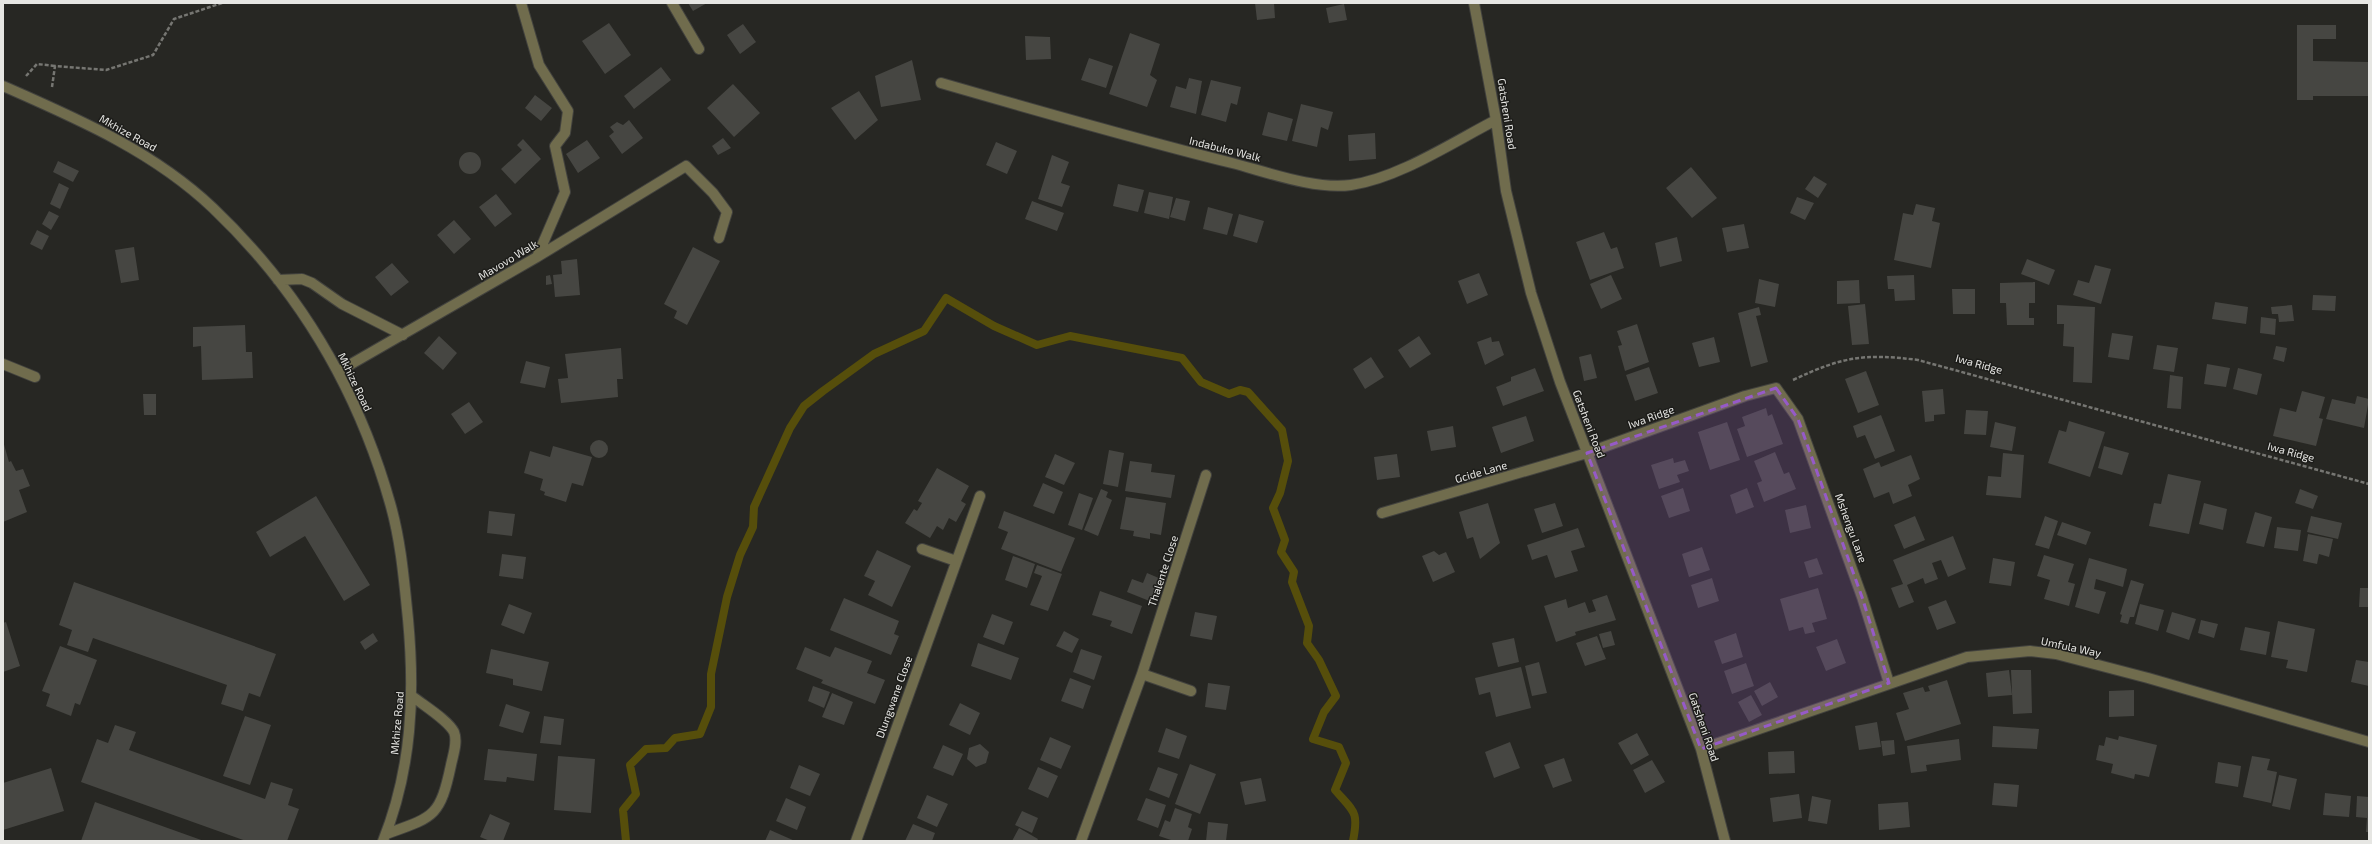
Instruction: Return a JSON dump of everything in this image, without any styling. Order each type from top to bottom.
[{"type":"street","points":[[521,3],[539,65],[568,111],[565,133],[555,146],[565,192],[537,257]]},
{"type":"street","points":[[672,3],[699,49]]},
{"type":"street","name":"Gatsheni Road","points":[[1474,3],[1496,120],[1506,191],[1531,293],[1587,453],[1701,749],[1725,841]]},
{"type":"street","name":"Indabuko Walk","points":[[941,83],[1140,140],[1296,179],[1326,184],[1350,185],[1397,171],[1496,120]]},
{"type":"street","name":"Mkhize Road","points":[[3,86],[132,146],[168,171],[213,208],[262,260],[278,280],[301,310],[339,371],[369,438],[390,504],[402,560],[409,635],[412,696],[404,771],[385,838]]},
{"type":"street","name":"Mavovo Walk","points":[[339,371],[537,257],[686,166],[713,193],[727,212],[719,238]]},
{"type":"street","points":[[278,280],[302,279],[312,283],[342,304],[403,335]]},
{"type":"street","points":[[3,364],[35,377]]},
{"type":"street","name":"Iwa Ridge","points":[[1587,453],[1745,396],[1776,388]]},
{"type":"street","name":"Mshengu Lane","points":[[1776,388],[1798,419],[1862,597],[1889,683]]},
{"type":"street","name":"Gcide Lane","points":[[1382,513],[1587,453]]},
{"type":"street","name":"Thalente Close","points":[[1081,841],[1142,674],[1206,475]]},
{"type":"street","name":"Dlungwane Close","points":[[856,841],[980,496]]},
{"type":"street","points":[[922,549],[956,561]]},
{"type":"street","name":"Umfula Way","points":[[1701,749],[1967,657],[2030,651],[2056,654],[2369,742]]},
{"type":"street","points":[[1142,674],[1191,691]]},
{"type":"street","points":[[385,838],[423,821],[435,810],[444,797],[456,744],[454,732],[444,721],[412,696]]},
{"type":"path","points":[[13,90],[37,64],[106,70],[153,54],[174,19],[222,3]]},
{"type":"path","points":[[48,106],[55,66]]},
{"type":"path","name":"Iwa Ridge","points":[[1776,388],[1820,367],[1850,358],[1882,355],[1918,360],[2369,484]]},
{"type":"highlighted area","points":[[1776,388],[1798,419],[1862,597],[1889,683],[1701,749],[1587,453]]},
{"type":"building","points":[[688,3],[707,3],[693,11]]},
{"type":"building","points":[[1255,3],[1274,3],[1275,18],[1257,20]]},
{"type":"building","points":[[1344,4],[1347,20],[1329,23],[1326,8]]},
{"type":"building","points":[[609,23],[631,55],[605,74],[582,41]]},
{"type":"building","points":[[743,24],[756,42],[740,54],[727,35]]},
{"type":"building","points":[[2297,25],[2336,25],[2336,39],[2313,39],[2313,61],[2369,62],[2369,96],[2313,96],[2313,100],[2297,100]]},
{"type":"building","points":[[1130,33],[1160,44],[1150,75],[1157,80],[1147,107],[1109,94]]},
{"type":"building","points":[[1025,36],[1050,37],[1051,59],[1026,60]]},
{"type":"building","points":[[1089,58],[1113,66],[1106,88],[1081,80]]},
{"type":"building","points":[[912,60],[921,100],[881,107],[875,76]]},
{"type":"building","points":[[661,67],[671,80],[634,109],[624,96]]},
{"type":"building","points":[[1189,78],[1202,81],[1196,114],[1170,107],[1176,86],[1186,89]]},
{"type":"building","points":[[1211,80],[1241,87],[1237,105],[1231,103],[1226,122],[1201,115]]},
{"type":"building","points":[[733,84],[760,113],[734,137],[707,108]]},
{"type":"building","points":[[859,91],[878,120],[855,140],[831,108]]},
{"type":"building","points":[[535,95],[552,108],[541,121],[525,108]]},
{"type":"building","points":[[1301,104],[1333,112],[1328,130],[1321,127],[1317,147],[1292,141]]},
{"type":"building","points":[[1268,112],[1293,119],[1287,141],[1262,135]]},
{"type":"building","points":[[629,120],[643,138],[622,154],[609,136],[614,132],[610,127],[617,122],[623,125]]},
{"type":"building","points":[[1375,133],[1376,159],[1349,161],[1348,135]]},
{"type":"building","points":[[723,138],[731,148],[718,155],[712,146]]},
{"type":"building","points":[[523,139],[541,159],[515,184],[501,169],[522,150],[517,145]]},
{"type":"building","points":[[587,140],[600,158],[578,173],[566,154]]},
{"type":"building","points":[[996,142],[1017,151],[1007,174],[986,165]]},
{"type":"building","points":[[470,152],[478,155],[481,163],[478,171],[470,174],[462,171],[459,163],[462,155]]},
{"type":"building","points":[[1052,155],[1069,162],[1061,183],[1070,186],[1062,207],[1038,199]]},
{"type":"building","points":[[58,161],[79,171],[73,182],[53,172]]},
{"type":"building","points":[[1691,167],[1717,198],[1692,218],[1666,188]]},
{"type":"building","points":[[1814,176],[1827,184],[1818,198],[1805,189]]},
{"type":"building","points":[[59,183],[69,188],[60,209],[50,204]]},
{"type":"building","points":[[1118,184],[1144,190],[1138,212],[1113,206]]},
{"type":"building","points":[[1149,192],[1173,197],[1169,219],[1144,213]]},
{"type":"building","points":[[496,194],[512,214],[495,227],[479,207]]},
{"type":"building","points":[[1797,197],[1814,203],[1805,220],[1790,213]]},
{"type":"building","points":[[1176,198],[1190,201],[1185,221],[1170,217]]},
{"type":"building","points":[[1032,201],[1064,213],[1057,231],[1025,219]]},
{"type":"building","points":[[1916,204],[1935,208],[1932,221],[1940,223],[1931,268],[1894,260],[1903,213],[1913,215]]},
{"type":"building","points":[[1208,207],[1233,214],[1227,235],[1203,229]]},
{"type":"building","points":[[49,211],[59,216],[51,230],[42,224]]},
{"type":"building","points":[[1239,214],[1264,221],[1257,243],[1233,236]]},
{"type":"building","points":[[454,220],[471,239],[454,254],[437,235]]},
{"type":"building","points":[[1744,224],[1749,248],[1727,252],[1722,228]]},
{"type":"building","points":[[37,230],[49,236],[42,250],[30,244]]},
{"type":"building","points":[[1604,232],[1611,249],[1617,247],[1624,268],[1590,280],[1576,242]]},
{"type":"building","points":[[1677,237],[1682,261],[1660,267],[1655,243]]},
{"type":"building","points":[[134,247],[139,280],[121,283],[115,250]]},
{"type":"building","points":[[693,247],[720,261],[687,325],[674,318],[677,311],[664,304]]},
{"type":"building","points":[[577,259],[580,295],[555,297],[553,275],[562,274],[561,261]]},
{"type":"building","points":[[2027,259],[2055,270],[2049,285],[2021,274]]},
{"type":"building","points":[[392,263],[409,282],[391,296],[375,277]]},
{"type":"building","points":[[2095,265],[2111,269],[2101,304],[2073,295],[2078,280],[2089,283]]},
{"type":"building","points":[[1479,273],[1488,295],[1467,304],[1458,281]]},
{"type":"building","points":[[550,275],[552,284],[546,285],[546,276]]},
{"type":"building","points":[[1611,275],[1622,299],[1601,309],[1590,284]]},
{"type":"building","points":[[1914,275],[1915,300],[1895,301],[1894,289],[1888,289],[1887,276]]},
{"type":"building","points":[[1759,279],[1779,284],[1775,307],[1755,303]]},
{"type":"building","points":[[1859,280],[1860,303],[1837,304],[1837,281]]},
{"type":"building","points":[[2035,282],[2035,303],[2029,303],[2029,318],[2034,318],[2034,325],[2007,325],[2006,303],[2000,303],[2000,283]]},
{"type":"building","points":[[1952,289],[1975,289],[1975,314],[1953,314]]},
{"type":"building","points":[[2313,295],[2336,296],[2335,311],[2312,310]]},
{"type":"building","points":[[2215,302],[2248,307],[2246,324],[2212,319]]},
{"type":"building","points":[[1865,304],[1869,344],[1852,345],[1848,306]]},
{"type":"building","points":[[2057,305],[2095,307],[2092,383],[2073,382],[2074,347],[2063,346],[2064,324],[2057,324]]},
{"type":"building","points":[[2292,305],[2294,321],[2279,322],[2278,314],[2272,314],[2271,307]]},
{"type":"building","points":[[1759,307],[1761,315],[1756,316],[1768,362],[1751,367],[1738,313]]},
{"type":"building","points":[[2261,317],[2276,319],[2275,335],[2260,333]]},
{"type":"building","points":[[1637,324],[1649,362],[1625,371],[1618,346],[1622,345],[1617,331]]},
{"type":"building","points":[[245,325],[246,352],[252,352],[253,378],[202,380],[201,346],[193,347],[193,327]]},
{"type":"building","points":[[2112,333],[2133,336],[2129,360],[2108,357]]},
{"type":"building","points":[[439,336],[457,353],[443,370],[424,353]]},
{"type":"building","points":[[1419,336],[1431,354],[1410,368],[1398,350]]},
{"type":"building","points":[[1491,337],[1492,342],[1499,341],[1504,355],[1485,365],[1477,342]]},
{"type":"building","points":[[1714,337],[1720,362],[1699,367],[1692,343]]},
{"type":"building","points":[[2157,345],[2178,348],[2174,372],[2153,369]]},
{"type":"building","points":[[2276,346],[2287,348],[2284,362],[2273,359]]},
{"type":"building","points":[[621,348],[623,379],[617,379],[618,397],[561,403],[558,379],[568,378],[565,354]]},
{"type":"building","points":[[1591,354],[1597,378],[1584,381],[1579,357]]},
{"type":"building","points":[[1371,357],[1384,377],[1365,389],[1353,369]]},
{"type":"building","points":[[526,361],[550,367],[545,388],[520,383]]},
{"type":"building","points":[[2207,364],[2230,368],[2226,387],[2204,384]]},
{"type":"building","points":[[1649,367],[1658,393],[1635,401],[1626,375]]},
{"type":"building","points":[[1535,368],[1544,391],[1503,406],[1496,387],[1511,381],[1511,377]]},
{"type":"building","points":[[2238,368],[2262,374],[2257,395],[2233,389]]},
{"type":"building","points":[[1866,371],[1879,405],[1858,413],[1845,379]]},
{"type":"building","points":[[2170,375],[2183,377],[2181,409],[2167,408]]},
{"type":"building","points":[[1943,389],[1945,414],[1934,415],[1934,421],[1925,422],[1922,391]]},
{"type":"building","points":[[2302,391],[2325,397],[2319,418],[2323,419],[2316,446],[2273,436],[2280,408],[2296,412]]},
{"type":"building","points":[[143,394],[156,394],[156,415],[144,415]]},
{"type":"building","points":[[2357,396],[2369,399],[2364,428],[2326,419],[2332,399],[2355,404]]},
{"type":"building","points":[[469,402],[483,422],[465,434],[451,414]]},
{"type":"building","points":[[1766,408],[1768,416],[1772,414],[1783,444],[1747,457],[1737,429],[1745,426],[1742,417]]},
{"type":"building","points":[[1966,410],[1988,411],[1986,435],[1964,434]]},
{"type":"building","points":[[1881,415],[1895,451],[1875,459],[1865,435],[1857,438],[1853,426]]},
{"type":"building","points":[[1526,416],[1534,441],[1501,453],[1492,427]]},
{"type":"building","points":[[2069,421],[2105,432],[2090,477],[2048,463],[2059,430],[2066,432]]},
{"type":"building","points":[[1727,422],[1740,460],[1710,470],[1698,432]]},
{"type":"building","points":[[1995,422],[2016,427],[2012,451],[1990,447]]},
{"type":"building","points":[[1453,426],[1456,447],[1431,451],[1427,431]]},
{"type":"building","points":[[595,440],[603,440],[608,445],[606,456],[603,458],[595,458],[590,453],[590,445]]},
{"type":"building","points":[[3,441],[9,462],[11,461],[16,471],[23,469],[30,486],[19,490],[27,512],[3,522]]},
{"type":"building","points":[[553,446],[592,457],[583,486],[572,483],[566,502],[544,495],[545,492],[540,490],[543,479],[524,473],[530,451],[550,457]]},
{"type":"building","points":[[2104,446],[2129,453],[2122,475],[2098,468]]},
{"type":"building","points":[[1109,450],[1124,453],[1118,487],[1103,484]]},
{"type":"building","points":[[1775,452],[1784,474],[1789,472],[1796,489],[1764,502],[1757,483],[1762,481],[1754,461]]},
{"type":"building","points":[[2003,453],[2024,455],[2021,498],[1986,495],[1988,476],[2001,477]]},
{"type":"building","points":[[1055,454],[1075,463],[1064,485],[1045,477]]},
{"type":"building","points":[[1397,454],[1400,477],[1377,480],[1374,457]]},
{"type":"building","points":[[1911,455],[1920,479],[1908,485],[1912,496],[1893,504],[1889,492],[1874,498],[1863,469],[1879,462],[1881,467]]},
{"type":"building","points":[[1673,458],[1674,463],[1685,460],[1689,471],[1677,475],[1680,482],[1659,489],[1651,465]]},
{"type":"building","points":[[1130,461],[1152,464],[1151,472],[1175,475],[1171,498],[1125,491]]},
{"type":"building","points":[[937,468],[969,486],[961,501],[966,504],[956,522],[949,518],[943,530],[937,526],[930,538],[905,523],[914,509],[917,511],[922,503],[918,501]]},
{"type":"building","points":[[2168,474],[2201,481],[2189,534],[2149,526],[2154,503],[2161,504]]},
{"type":"building","points":[[1043,483],[1063,492],[1054,514],[1033,506]]},
{"type":"building","points":[[1683,488],[1690,511],[1669,518],[1661,496]]},
{"type":"building","points":[[1747,488],[1754,507],[1736,514],[1730,495]]},
{"type":"building","points":[[1101,489],[1108,492],[1106,497],[1112,500],[1098,536],[1084,530]]},
{"type":"building","points":[[2300,489],[2318,496],[2313,509],[2295,503]]},
{"type":"building","points":[[1079,493],[1093,498],[1082,530],[1068,525]]},
{"type":"building","points":[[316,496],[370,585],[344,601],[305,536],[270,557],[256,532]]},
{"type":"building","points":[[1126,497],[1166,503],[1161,535],[1150,533],[1150,539],[1133,536],[1134,531],[1120,529]]},
{"type":"building","points":[[1488,503],[1500,543],[1480,559],[1473,537],[1467,539],[1459,512]]},
{"type":"building","points":[[1555,503],[1563,526],[1542,533],[1534,509]]},
{"type":"building","points":[[2204,503],[2227,509],[2223,530],[2199,524]]},
{"type":"building","points":[[1806,505],[1811,528],[1790,533],[1785,510]]},
{"type":"building","points":[[489,511],[515,514],[512,536],[487,533]]},
{"type":"building","points":[[1004,511],[1075,538],[1061,572],[1001,549],[1008,532],[998,528]]},
{"type":"building","points":[[2255,512],[2272,517],[2264,547],[2246,543]]},
{"type":"building","points":[[1915,516],[1925,540],[1904,549],[1894,525]]},
{"type":"building","points":[[2045,516],[2058,521],[2049,549],[2035,545]]},
{"type":"building","points":[[2311,516],[2342,523],[2338,539],[2307,532]]},
{"type":"building","points":[[2062,522],[2091,532],[2086,545],[2057,535]]},
{"type":"building","points":[[2277,527],[2301,530],[2298,551],[2274,548]]},
{"type":"building","points":[[1578,528],[1585,547],[1571,551],[1578,571],[1555,578],[1547,555],[1532,560],[1527,545]]},
{"type":"building","points":[[2308,534],[2333,539],[2329,557],[2319,554],[2317,564],[2303,561]]},
{"type":"building","points":[[1953,536],[1966,569],[1948,577],[1941,560],[1932,563],[1938,579],[1925,584],[1923,578],[1907,585],[1914,602],[1899,608],[1891,588],[1903,584],[1893,560]]},
{"type":"building","points":[[1702,547],[1710,570],[1689,577],[1682,554]]},
{"type":"building","points":[[877,550],[911,566],[892,607],[868,595],[875,581],[864,576]]},
{"type":"building","points":[[1434,551],[1439,555],[1446,552],[1455,572],[1433,582],[1422,556]]},
{"type":"building","points":[[502,554],[526,557],[523,579],[499,576]]},
{"type":"building","points":[[2044,555],[2074,564],[2068,582],[2075,584],[2069,606],[2044,599],[2050,580],[2037,576]]},
{"type":"building","points":[[1013,556],[1035,564],[1027,588],[1005,580]]},
{"type":"building","points":[[1817,558],[1823,574],[1809,578],[1804,562]]},
{"type":"building","points":[[1993,558],[2015,562],[2011,586],[1989,583]]},
{"type":"building","points":[[2089,558],[2127,569],[2123,587],[2096,579],[2094,589],[2106,592],[2099,614],[2075,607]]},
{"type":"building","points":[[1037,565],[1062,574],[1048,611],[1030,605],[1042,576],[1034,573]]},
{"type":"building","points":[[1147,573],[1161,579],[1152,602],[1127,592],[1132,579],[1143,583]]},
{"type":"building","points":[[1712,578],[1719,601],[1698,608],[1691,585]]},
{"type":"building","points":[[2131,580],[2144,584],[2134,617],[2130,617],[2128,624],[2120,622],[2122,615],[2120,614]]},
{"type":"building","points":[[74,582],[276,654],[260,697],[249,693],[243,711],[221,704],[227,685],[93,638],[88,652],[67,645],[72,630],[59,625]]},
{"type":"building","points":[[1818,588],[1827,619],[1812,623],[1815,632],[1805,634],[1803,627],[1789,631],[1780,599]]},
{"type":"building","points":[[2360,588],[2369,588],[2369,607],[2359,607]]},
{"type":"building","points":[[1100,591],[1142,606],[1132,634],[1110,626],[1112,621],[1092,615]]},
{"type":"building","points":[[1607,595],[1616,620],[1575,632],[1576,635],[1556,642],[1544,606],[1566,599],[1568,608],[1585,602],[1589,613],[1596,611],[1592,600]]},
{"type":"building","points":[[844,598],[899,621],[894,634],[899,636],[891,655],[830,630]]},
{"type":"building","points":[[1946,600],[1956,623],[1937,630],[1928,607]]},
{"type":"building","points":[[509,604],[532,613],[524,634],[501,625]]},
{"type":"building","points":[[2140,604],[2164,610],[2158,631],[2135,624]]},
{"type":"building","points":[[1195,612],[1217,616],[1212,640],[1190,636]]},
{"type":"building","points":[[2172,612],[2196,619],[2189,640],[2166,632]]},
{"type":"building","points":[[992,614],[1013,622],[1004,645],[983,637]]},
{"type":"building","points":[[2201,620],[2218,624],[2214,638],[2198,633]]},
{"type":"building","points":[[2278,621],[2315,629],[2307,672],[2286,668],[2288,660],[2271,657]]},
{"type":"building","points":[[6,622],[20,666],[3,672],[3,623]]},
{"type":"building","points":[[2245,627],[2270,632],[2266,655],[2240,650]]},
{"type":"building","points":[[1064,631],[1079,639],[1072,653],[1056,646]]},
{"type":"building","points":[[1611,631],[1615,645],[1603,648],[1599,634]]},
{"type":"building","points":[[373,633],[378,641],[365,650],[360,642]]},
{"type":"building","points":[[1736,633],[1743,657],[1722,664],[1714,641]]},
{"type":"building","points":[[1597,636],[1606,659],[1585,666],[1576,643]]},
{"type":"building","points":[[1514,638],[1519,662],[1498,667],[1492,643]]},
{"type":"building","points":[[1837,639],[1846,663],[1826,671],[1816,647]]},
{"type":"building","points":[[978,643],[1019,658],[1011,680],[971,666]]},
{"type":"building","points":[[60,646],[97,660],[80,705],[75,703],[71,716],[46,706],[50,694],[42,691]]},
{"type":"building","points":[[805,647],[830,657],[835,647],[872,661],[867,673],[885,680],[875,704],[821,683],[823,680],[796,669]]},
{"type":"building","points":[[491,649],[549,662],[542,691],[513,685],[513,679],[486,673]]},
{"type":"building","points":[[1081,649],[1102,656],[1094,680],[1073,672]]},
{"type":"building","points":[[2356,660],[2369,662],[2369,686],[2351,682]]},
{"type":"building","points":[[1539,662],[1547,693],[1532,696],[1525,666]]},
{"type":"building","points":[[1746,663],[1754,686],[1732,694],[1724,671]]},
{"type":"building","points":[[1521,667],[1531,708],[1496,717],[1490,692],[1479,695],[1475,678]]},
{"type":"building","points":[[2009,670],[2012,695],[1988,697],[1986,673]]},
{"type":"building","points":[[2011,670],[2031,670],[2032,713],[2013,714]]},
{"type":"building","points":[[1070,678],[1091,686],[1083,709],[1061,701]]},
{"type":"building","points":[[1947,680],[1961,724],[1905,741],[1896,713],[1909,709],[1903,693],[1923,687],[1925,692],[1930,691],[1928,686]]},
{"type":"building","points":[[1770,682],[1778,697],[1762,706],[1754,691]]},
{"type":"building","points":[[1208,683],[1230,686],[1226,710],[1205,707]]},
{"type":"building","points":[[813,686],[830,692],[824,708],[808,701]]},
{"type":"building","points":[[2134,690],[2134,716],[2109,717],[2109,691]]},
{"type":"building","points":[[832,693],[853,702],[844,725],[822,717]]},
{"type":"building","points":[[1751,695],[1762,715],[1749,722],[1738,702]]},
{"type":"building","points":[[960,703],[980,713],[970,735],[949,725]]},
{"type":"building","points":[[506,704],[530,712],[523,733],[499,726]]},
{"type":"building","points":[[245,716],[271,725],[250,785],[223,776]]},
{"type":"building","points":[[544,716],[564,719],[561,745],[540,743]]},
{"type":"building","points":[[1877,722],[1881,747],[1859,750],[1855,726]]},
{"type":"building","points":[[115,725],[136,732],[129,750],[265,799],[271,782],[293,789],[288,805],[299,809],[287,841],[246,841],[81,782],[97,739],[108,743]]},
{"type":"building","points":[[1993,726],[2039,729],[2037,749],[1992,747]]},
{"type":"building","points":[[1166,728],[1187,736],[1179,759],[1158,752]]},
{"type":"building","points":[[1637,733],[1649,755],[1631,765],[1618,743]]},
{"type":"building","points":[[2119,736],[2157,745],[2149,777],[2135,774],[2134,779],[2111,773],[2113,764],[2096,760],[2099,745],[2104,746],[2106,737],[2118,740]]},
{"type":"building","points":[[1050,737],[1071,746],[1061,769],[1040,760]]},
{"type":"building","points":[[1959,739],[1961,760],[1926,765],[1927,771],[1911,773],[1907,746]]},
{"type":"building","points":[[1894,740],[1895,754],[1883,756],[1881,741]]},
{"type":"building","points":[[1510,742],[1520,768],[1494,778],[1485,752]]},
{"type":"building","points":[[980,744],[989,752],[986,763],[976,767],[967,759],[969,748]]},
{"type":"building","points":[[943,745],[963,754],[953,776],[933,768]]},
{"type":"building","points":[[488,749],[537,754],[534,781],[507,777],[506,782],[484,780]]},
{"type":"building","points":[[1794,751],[1795,773],[1769,774],[1768,752]]},
{"type":"building","points":[[558,756],[595,759],[591,813],[554,810]]},
{"type":"building","points":[[2252,756],[2270,759],[2267,770],[2277,772],[2271,803],[2243,797]]},
{"type":"building","points":[[1564,758],[1572,781],[1553,788],[1544,765]]},
{"type":"building","points":[[1652,760],[1665,782],[1645,793],[1633,770]]},
{"type":"building","points":[[2218,762],[2241,766],[2238,787],[2215,783]]},
{"type":"building","points":[[1190,764],[1216,774],[1200,814],[1175,804]]},
{"type":"building","points":[[799,765],[820,774],[810,796],[790,788]]},
{"type":"building","points":[[1038,767],[1058,776],[1048,798],[1028,789]]},
{"type":"building","points":[[1158,767],[1178,774],[1169,798],[1149,790]]},
{"type":"building","points":[[51,768],[64,811],[3,830],[3,783]]},
{"type":"building","points":[[2279,775],[2297,779],[2290,810],[2272,806]]},
{"type":"building","points":[[1261,778],[1266,801],[1245,805],[1240,782]]},
{"type":"building","points":[[1994,783],[2019,785],[2017,807],[1992,805]]},
{"type":"building","points":[[2325,793],[2351,796],[2349,817],[2323,815]]},
{"type":"building","points":[[1799,794],[1802,818],[1773,822],[1770,798]]},
{"type":"building","points":[[927,795],[948,804],[937,827],[917,818]]},
{"type":"building","points":[[1812,796],[1831,800],[1827,824],[1808,821]]},
{"type":"building","points":[[2357,796],[2369,797],[2369,832],[2366,832],[2367,818],[2356,817]]},
{"type":"building","points":[[786,798],[806,807],[797,830],[776,821]]},
{"type":"building","points":[[1146,798],[1166,805],[1158,828],[1137,820]]},
{"type":"building","points":[[95,802],[204,841],[81,841]]},
{"type":"building","points":[[1908,802],[1910,827],[1879,830],[1878,804]]},
{"type":"building","points":[[1175,808],[1192,814],[1188,827],[1192,829],[1188,841],[1174,841],[1159,836],[1165,820],[1170,822]]},
{"type":"building","points":[[1022,811],[1038,818],[1032,833],[1015,825]]},
{"type":"building","points":[[490,814],[510,823],[503,841],[490,841],[480,837]]},
{"type":"building","points":[[1208,822],[1228,824],[1226,841],[1206,841]]},
{"type":"building","points":[[913,824],[935,833],[932,841],[905,841]]},
{"type":"building","points":[[1019,828],[1038,839],[1037,841],[1012,841]]},
{"type":"building","points":[[770,830],[795,841],[765,841]]},
{"type":"waterway","points":[[626,841],[623,810],[636,794],[630,765],[646,749],[666,748],[675,738],[700,734],[711,707],[711,674],[727,597],[740,555],[753,527],[754,507],[790,428],[804,406],[874,354],[924,331],[946,298],[994,326],[1037,345],[1070,336],[1182,358],[1201,382],[1229,394],[1240,390],[1248,392],[1282,430],[1288,461],[1280,493],[1273,508],[1285,540],[1281,552],[1294,572],[1292,582],[1309,626],[1307,643],[1319,660],[1336,696],[1324,712],[1313,739],[1339,747],[1346,763],[1335,790],[1351,808],[1355,817],[1353,841]]}]
